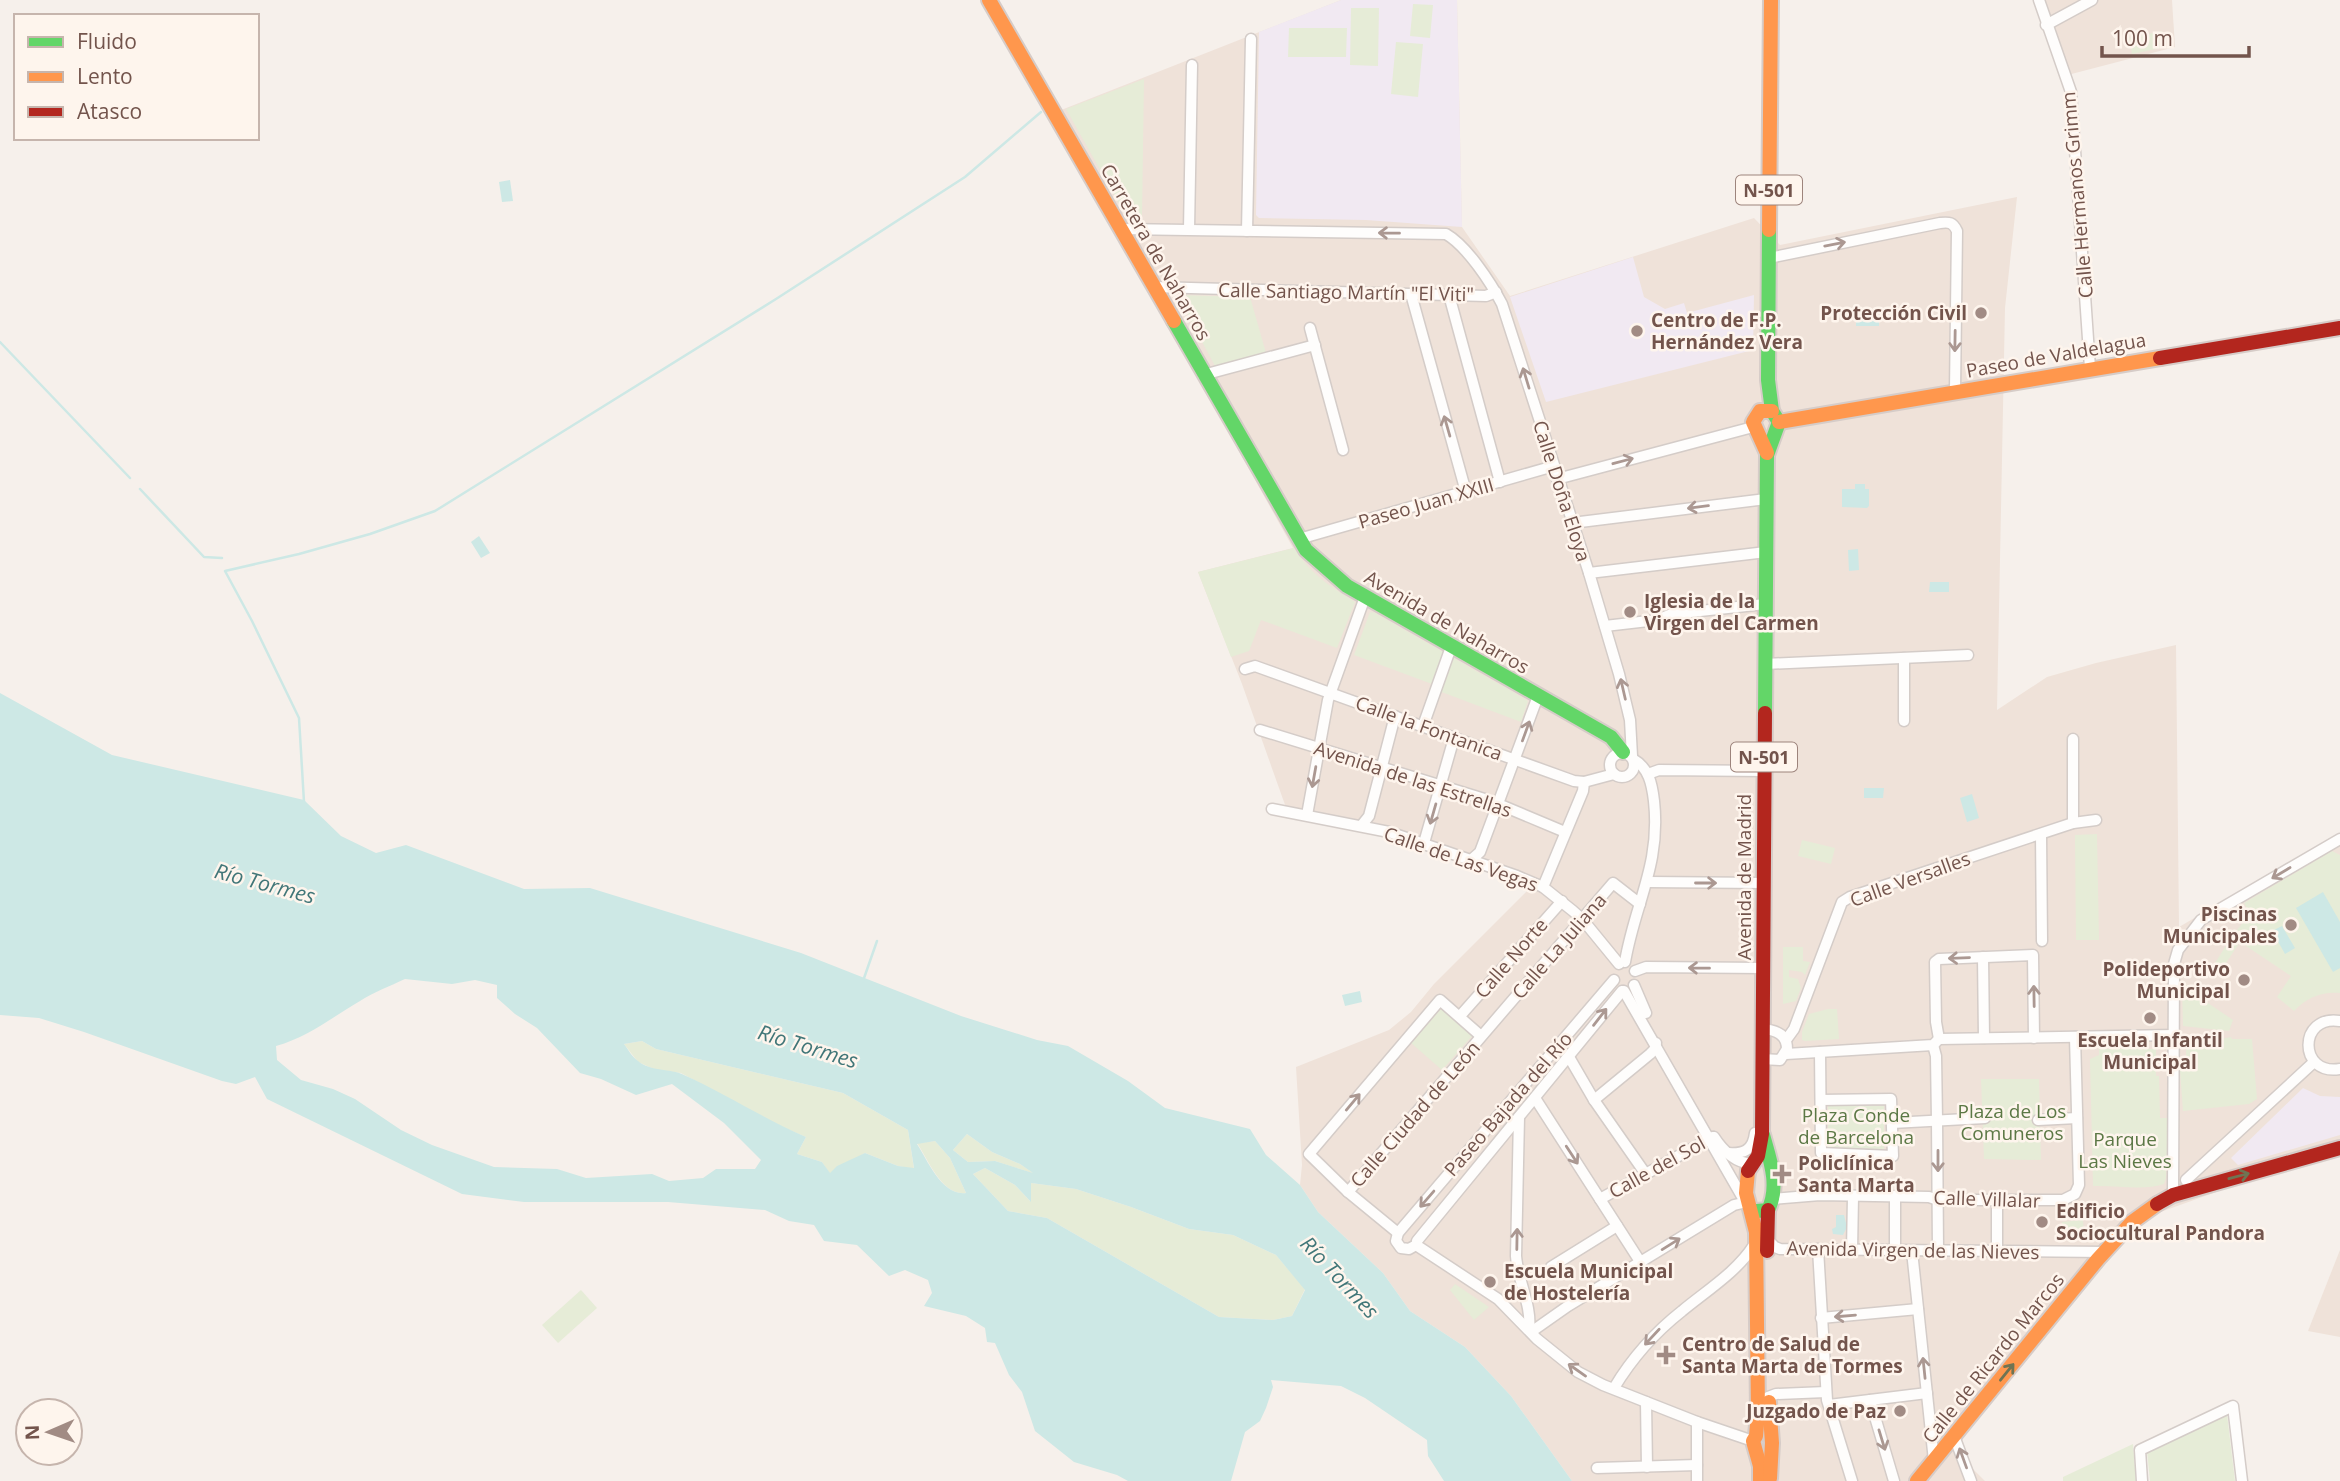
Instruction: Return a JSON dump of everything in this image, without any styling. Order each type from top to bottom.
[{"type":"main road","name":"Carretera de Naharros","points":[[989,0],[1289,523]]},
{"type":"main road","name":"N-501","points":[[1756,430],[1754,417],[1772,419],[1768,380],[1771,0]]},
{"type":"main road","name":"Paseo de Valdelagua","points":[[1756,430],[1767,435],[1772,419],[2340,328]]},
{"type":"main road","name":"Avenida de Madrid","points":[[1772,419],[1767,453],[1766,499],[1763,968],[1769,1030],[1762,1059],[1762,1134],[1772,1171]]},
{"type":"main road","name":"Avenida de Madrid","points":[[1756,430],[1767,453]]},
{"type":"main road","name":"Avenida de Naharros","points":[[1289,523],[1314,559],[1332,576],[1615,740],[1625,756]]},
{"type":"main road","name":"Avenida de Madrid","points":[[1753,1163],[1762,1134]]},
{"type":"main road","name":"Calle de Ricardo Marcos","points":[[1917,1481],[2099,1254],[2139,1216],[2173,1195],[2340,1148]]},
{"type":"main road","name":"N-501","points":[[1753,1163],[1746,1179],[1747,1203],[1750,1217],[1762,1241],[1768,1397],[1761,1443],[1760,1481]]},
{"type":"main road","points":[[1753,1163],[1763,1163],[1772,1171]]},
{"type":"main road","name":"N-501","points":[[1770,1481],[1761,1443],[1758,1413],[1762,1241],[1770,1204],[1772,1171]]},
{"type":"main road","points":[[1747,1203],[1753,1210],[1770,1204]]},
{"type":"street","name":"Calle Hermanos Grimm","points":[[2039,0],[2071,92],[2090,369]]},
{"type":"street","points":[[2046,25],[2092,0]]},
{"type":"street","points":[[1121,229],[1247,231],[1251,39]]},
{"type":"street","points":[[1189,229],[1192,65]]},
{"type":"street","points":[[1769,258],[1950,222],[1956,231],[1955,391]]},
{"type":"street","name":"Calle Doña Eloya","points":[[1247,231],[1446,234],[1456,240],[1496,292],[1605,626],[1630,720],[1625,756]]},
{"type":"street","name":"Calle Santiago Martín \"El Viti\"","points":[[1154,287],[1486,296],[1496,292]]},
{"type":"street","points":[[1411,294],[1466,492]]},
{"type":"street","points":[[1449,295],[1500,482]]},
{"type":"street","points":[[1310,328],[1343,450]]},
{"type":"street","points":[[1203,374],[1315,345]]},
{"type":"street","points":[[1557,479],[1756,430]]},
{"type":"street","name":"Paseo Juan XXIII","points":[[1299,539],[1554,466]]},
{"type":"street","points":[[1573,523],[1766,499]]},
{"type":"street","points":[[1589,573],[1766,552]]},
{"type":"street","points":[[1307,815],[1328,700],[1365,597]]},
{"type":"street","points":[[1605,626],[1657,620],[1672,614],[1766,604]]},
{"type":"street","points":[[1423,726],[1451,647]]},
{"type":"street","points":[[1765,664],[1968,655]]},
{"type":"street","points":[[1904,658],[1904,721]]},
{"type":"street","name":"Calle la Fontanica","points":[[1245,669],[1255,666],[1574,781],[1584,782]]},
{"type":"street","points":[[1471,860],[1480,852],[1538,696]]},
{"type":"street","points":[[1361,826],[1369,816],[1395,716]]},
{"type":"street","name":"Avenida de las Estrellas","points":[[1260,730],[1491,801],[1565,832]]},
{"type":"street","points":[[1424,844],[1454,738]]},
{"type":"street","points":[[2073,739],[2073,823]]},
{"type":"street","points":[[1614,774],[1610,766],[1625,756],[1634,768],[1629,775]]},
{"type":"street","name":"Avenida de Naharros","points":[[1622,963],[1654,858],[1656,815],[1648,774],[1639,762],[1625,756]]},
{"type":"street","points":[[1648,774],[1659,770],[1764,771]]},
{"type":"street","points":[[1543,887],[1584,782],[1614,774],[1621,777],[1629,775],[1644,781],[1653,790]]},
{"type":"street","name":"Calle de Las Vegas","points":[[1272,809],[1389,832],[1543,887],[1583,920],[1622,963]]},
{"type":"street","name":"Calle Versalles","points":[[1786,1040],[1794,1029],[1842,902],[1850,897],[2073,823],[2096,820]]},
{"type":"street","points":[[2041,834],[2042,941]]},
{"type":"street","points":[[2173,1195],[2174,964],[2178,950],[2201,920],[2340,839]]},
{"type":"street","points":[[1648,882],[1764,883]]},
{"type":"street","name":"Calle La Juliana","points":[[1481,1036],[1613,883],[1640,904]]},
{"type":"street","name":"Calle Norte","points":[[1460,1016],[1562,901]]},
{"type":"street","points":[[1938,1251],[1935,962],[1939,959],[2033,955],[2034,1038]]},
{"type":"street","points":[[1983,957],[1984,1038]]},
{"type":"street","points":[[1530,1331],[1734,1205],[1747,1203],[1736,1188],[1638,998],[1627,989],[1617,987],[1615,971],[1622,963],[1633,965],[1635,971],[1627,989]]},
{"type":"street","points":[[1635,971],[1646,967],[1763,968]]},
{"type":"street","name":"Paseo Bajada del Río","points":[[1400,1231],[1615,980]]},
{"type":"street","points":[[1627,989],[1711,1137],[1742,1163],[1753,1163]]},
{"type":"street","name":"Paseo Bajada del Río","points":[[1416,1243],[1627,989]]},
{"type":"street","points":[[1481,1036],[1440,1000],[1309,1154],[1348,1192],[1400,1231],[1413,1230],[1416,1243],[1499,1299],[1530,1331],[1578,1371],[1603,1385],[1646,1402],[1761,1443]]},
{"type":"street","points":[[1769,1030],[1797,1019]]},
{"type":"street","points":[[2340,1021],[2322,1023],[2313,1030],[2308,1047],[2314,1062],[2324,1069],[2340,1069]]},
{"type":"street","points":[[1762,1086],[1783,1057],[1786,1040],[1769,1030]]},
{"type":"street","points":[[1762,1059],[1984,1038],[2174,1035]]},
{"type":"street","name":"Calle Ciudad de León","points":[[1348,1192],[1481,1036]]},
{"type":"street","points":[[2038,1120],[2077,1118],[2075,1037]]},
{"type":"street","points":[[1594,1100],[1650,1054],[1656,1044]]},
{"type":"street","points":[[1820,1052],[1821,1153],[1893,1156],[1891,1099],[1821,1100]]},
{"type":"street","points":[[1569,1057],[1594,1100],[1645,1173]]},
{"type":"street","points":[[2186,1180],[2314,1062]]},
{"type":"street","points":[[1535,1098],[1641,1263]]},
{"type":"street","points":[[1728,1153],[1741,1154],[1753,1143],[1762,1102]]},
{"type":"street","points":[[1519,1117],[1516,1256],[1531,1315],[1530,1331]]},
{"type":"street","points":[[1892,1123],[1985,1118]]},
{"type":"street","name":"Calle Villalar","points":[[1770,1204],[1820,1195],[1929,1197],[1938,1200],[2063,1200],[2075,1194],[2079,1185],[2077,1118]]},
{"type":"street","name":"Calle del Sol","points":[[1600,1199],[1711,1137]]},
{"type":"street","points":[[1895,1196],[1895,1251]]},
{"type":"street","points":[[1852,1250],[1853,1197]]},
{"type":"street","points":[[1997,1201],[1997,1251]]},
{"type":"street","points":[[1551,1267],[1617,1226]]},
{"type":"street","points":[[1400,1231],[1396,1241],[1401,1248],[1409,1249],[1416,1243]]},
{"type":"street","points":[[1614,1388],[1626,1367],[1650,1340],[1762,1241]]},
{"type":"street","name":"Avenida Virgen de las Nieves","points":[[1762,1241],[1780,1249],[2099,1254]]},
{"type":"street","points":[[1818,1250],[1826,1392],[1853,1481]]},
{"type":"street","points":[[1912,1251],[1934,1461]]},
{"type":"street","points":[[1821,1318],[1918,1309]]},
{"type":"street","points":[[1768,1397],[1776,1394],[1826,1392]]},
{"type":"street","points":[[1829,1405],[1927,1393]]},
{"type":"street","points":[[1870,1400],[1894,1481]]},
{"type":"street","points":[[1646,1402],[1647,1467]]},
{"type":"street","points":[[2142,1481],[2140,1450],[2233,1406],[2242,1481]]},
{"type":"street","points":[[1697,1422],[1697,1481]]},
{"type":"street","points":[[1954,1436],[1971,1481]]},
{"type":"street","points":[[1597,1468],[1697,1465]]},
{"type":"shaded area","points":[[1341,0],[1457,0],[1462,227],[1510,296],[1754,218],[1780,245],[2017,197],[2005,308],[1997,710],[2047,677],[2176,645],[2179,927],[2340,833],[2340,1154],[2244,1182],[2155,1214],[2134,1229],[1962,1439],[1971,1467],[1985,1481],[1572,1481],[1511,1396],[1465,1347],[1410,1311],[1383,1273],[1318,1212],[1300,1185],[1302,1165],[1296,1067],[1389,1030],[1411,1012],[1434,984],[1532,886],[1423,846],[1364,829],[1289,816],[1198,572],[1293,548],[1051,114]]},
{"type":"shaded area","points":[[1341,0],[1457,0],[1462,227],[1366,220],[1259,218],[1256,215],[1259,32]]},
{"type":"shaded area","points":[[2034,0],[2172,0],[2175,47],[2060,77]]},
{"type":"shaded area","name":"Centro de F.P. Hernández Vera","points":[[1633,257],[1644,297],[1665,309],[1684,303],[1687,313],[1754,295],[1753,350],[1546,402],[1510,297]]},
{"type":"shaded area","points":[[2303,1088],[2320,1096],[2340,1097],[2340,1135],[2238,1165],[2231,1158]]},
{"type":"shaded area","points":[[2340,1250],[2340,1337],[2308,1331]]},
{"type":"green space","points":[[1413,4],[1433,5],[1430,38],[1410,36]]},
{"type":"green space","points":[[1351,8],[1379,8],[1378,66],[1350,65]]},
{"type":"green space","points":[[1289,28],[1347,28],[1346,57],[1288,57]]},
{"type":"green space","points":[[2162,31],[2165,47],[2132,54],[2129,38]]},
{"type":"green space","points":[[1396,42],[1423,44],[1418,97],[1391,94]]},
{"type":"green space","points":[[1144,79],[1142,217],[1126,216],[1066,109]]},
{"type":"green space","points":[[1177,295],[1250,297],[1266,353],[1215,366]]},
{"type":"green space","points":[[1294,548],[1314,572],[1355,602],[1337,648],[1261,620],[1249,651],[1231,657],[1198,572]]},
{"type":"green space","points":[[1370,612],[1528,701],[1521,722],[1431,688],[1432,684],[1354,655]]},
{"type":"green space","points":[[2097,834],[2099,940],[2076,940],[2075,835]]},
{"type":"green space","points":[[1802,840],[1835,848],[1831,864],[1798,856]]},
{"type":"green space","name":"Piscinas Municipales","points":[[2332,851],[2340,855],[2340,993],[2315,996],[2294,1011],[2277,997],[2291,976],[2240,942],[2218,975],[2210,971],[2250,914],[2244,903]]},
{"type":"green space","points":[[1783,947],[1803,947],[1803,961],[1810,962],[1805,975],[1789,970],[1789,977],[1798,979],[1801,988],[1796,1001],[1783,1004]]},
{"type":"green space","points":[[2182,984],[2208,990],[2202,999],[2233,1020],[2229,1031],[2183,1026]]},
{"type":"green space","points":[[1441,1009],[1472,1036],[1442,1070],[1411,1043]]},
{"type":"green space","points":[[1837,1009],[1839,1039],[1802,1040],[1809,1014]]},
{"type":"green space","points":[[2220,1034],[2221,1039],[2252,1039],[2257,1099],[2249,1104],[2183,1111],[2179,1057],[2186,1056],[2186,1049],[2195,1048],[2196,1039]]},
{"type":"green space","points":[[642,1041],[656,1049],[843,1093],[908,1130],[914,1169],[898,1166],[865,1153],[830,1174],[822,1162],[797,1154],[806,1137],[773,1123],[681,1073],[656,1070],[638,1062],[624,1044]]},
{"type":"green space","name":"Parque Las Nieves","points":[[2099,1049],[2156,1049],[2160,1118],[2168,1118],[2164,1184],[2138,1187],[2093,1186],[2090,1059],[2099,1055]]},
{"type":"green space","name":"Plaza de Los Comuneros","points":[[1981,1079],[2039,1079],[2041,1160],[1984,1159]]},
{"type":"green space","name":"Plaza Conde de Barcelona","points":[[1828,1106],[1884,1106],[1884,1149],[1828,1147]]},
{"type":"green space","points":[[967,1134],[992,1152],[1035,1174],[995,1161],[968,1162],[953,1150]]},
{"type":"green space","points":[[935,1141],[950,1158],[966,1193],[950,1189],[943,1183],[917,1143]]},
{"type":"green space","points":[[985,1168],[1015,1185],[1030,1201],[1031,1183],[1076,1189],[1189,1229],[1233,1235],[1276,1255],[1305,1289],[1292,1316],[1273,1320],[1219,1317],[1047,1218],[1008,1211],[973,1174]]},
{"type":"green space","points":[[2083,1220],[2084,1236],[2063,1238],[2062,1222]]},
{"type":"green space","points":[[1455,1284],[1489,1307],[1474,1320],[1450,1290]]},
{"type":"green space","points":[[581,1290],[597,1308],[558,1343],[542,1325]]},
{"type":"green space","points":[[2227,1414],[2235,1481],[2150,1481],[2147,1451]]},
{"type":"green space","points":[[2133,1444],[2136,1481],[2063,1481],[2063,1477]]},
{"type":"water","points":[[510,180],[513,201],[502,202],[499,182]]},
{"type":"water","points":[[1856,315],[1879,315],[1879,326],[1856,326]]},
{"type":"water","points":[[1855,484],[1865,484],[1865,489],[1869,489],[1867,508],[1842,507],[1842,489],[1855,489]]},
{"type":"water","points":[[479,536],[490,553],[481,558],[471,542]]},
{"type":"water","points":[[1858,549],[1859,570],[1849,571],[1848,550]]},
{"type":"water","points":[[1930,582],[1949,582],[1949,592],[1929,592]]},
{"type":"water","name":"Río Tormes","points":[[0,693],[112,755],[304,800],[341,836],[376,853],[406,845],[524,889],[590,888],[801,953],[961,1016],[1037,1040],[1068,1046],[1128,1081],[1165,1108],[1250,1129],[1266,1155],[1300,1185],[1318,1212],[1383,1273],[1410,1311],[1465,1347],[1511,1396],[1572,1481],[1444,1481],[1428,1456],[1427,1440],[1365,1398],[1341,1386],[1271,1380],[1273,1387],[1266,1408],[1260,1421],[1245,1432],[1231,1481],[1128,1481],[1074,1462],[1035,1431],[1022,1392],[1009,1375],[995,1343],[987,1342],[985,1328],[966,1316],[924,1306],[932,1293],[928,1280],[905,1270],[889,1276],[857,1245],[824,1241],[814,1225],[789,1221],[765,1210],[668,1202],[524,1202],[462,1194],[267,1099],[255,1077],[236,1084],[222,1081],[39,1018],[0,1015]],"holes":[[[405,979],[452,984],[475,980],[497,985],[497,998],[537,1028],[580,1073],[636,1095],[672,1084],[724,1123],[761,1160],[755,1169],[716,1169],[703,1178],[669,1181],[652,1174],[586,1178],[557,1169],[494,1167],[432,1145],[401,1130],[355,1099],[333,1089],[301,1080],[277,1060],[276,1046],[309,1032],[365,998]],[[642,1041],[656,1049],[843,1093],[908,1130],[914,1168],[898,1166],[865,1153],[837,1166],[830,1173],[822,1162],[797,1154],[806,1137],[684,1075],[643,1064],[624,1044]],[[967,1134],[992,1152],[1033,1173],[995,1161],[968,1162],[953,1150]],[[935,1141],[950,1158],[966,1193],[950,1189],[931,1168],[917,1144]],[[985,1168],[1015,1185],[1031,1202],[1031,1183],[1076,1189],[1189,1229],[1233,1235],[1276,1255],[1305,1290],[1292,1316],[1273,1320],[1219,1317],[1047,1218],[1008,1211],[973,1174]]]},
{"type":"water","points":[[1864,788],[1884,788],[1883,798],[1864,798]]},
{"type":"water","points":[[1972,794],[1979,818],[1967,822],[1960,798]]},
{"type":"water","points":[[2323,892],[2340,922],[2340,968],[2333,972],[2296,908]]},
{"type":"water","points":[[2282,926],[2295,948],[2285,954],[2272,931]]},
{"type":"water","points":[[1360,991],[1362,1002],[1345,1006],[1342,995]]},
{"type":"water","points":[[1836,1215],[1844,1215],[1847,1227],[1843,1235],[1833,1234]]},
{"type":"waterway","points":[[304,802],[299,718],[225,571],[370,534],[435,511],[776,299],[965,177],[1041,112]]},
{"type":"waterway","points":[[0,342],[130,478]]},
{"type":"waterway","points":[[140,489],[204,557],[222,558]]},
{"type":"waterway","points":[[863,981],[877,941]]},
{"type":"traffic: fast","points":[[1765,713],[1767,455],[1779,422],[1772,411],[1768,380],[1769,230]]},
{"type":"traffic: fast","points":[[1174,321],[1306,550],[1347,586],[1611,737],[1623,752]]},
{"type":"traffic: fast","points":[[1757,1211],[1768,1210],[1774,1182],[1763,1135]]},
{"type":"traffic: slow","points":[[989,0],[1174,321]]},
{"type":"traffic: slow","points":[[1769,230],[1771,0]]},
{"type":"traffic: slow","points":[[1779,422],[2160,358]]},
{"type":"traffic: slow","points":[[1767,453],[1753,422],[1760,411],[1772,411]]},
{"type":"traffic: slow","points":[[1748,1171],[1746,1193],[1756,1232],[1758,1413],[1753,1441],[1760,1466],[1760,1481]]},
{"type":"traffic: slow","points":[[1917,1481],[2098,1259],[2132,1222],[2157,1204]]},
{"type":"traffic: slow","points":[[1769,1402],[1772,1443],[1770,1478]]},
{"type":"traffic: jam","points":[[2160,358],[2340,328]]},
{"type":"traffic: jam","points":[[1748,1171],[1758,1156],[1762,1134],[1765,713]]},
{"type":"traffic: jam","points":[[2157,1204],[2173,1195],[2340,1148]]},
{"type":"traffic: jam","points":[[1767,1251],[1768,1210]]},
{"type":"place","name":"Protección Civil","points":[[1981,313]]},
{"type":"place","name":"Centro de F.P. Hernández Vera","points":[[1637,331]]},
{"type":"place","name":"Iglesia de la Virgen del Carmen","points":[[1630,612]]},
{"type":"place","name":"Piscinas Municipales","points":[[2291,925]]},
{"type":"place","name":"Polideportivo Municipal","points":[[2244,980]]},
{"type":"place","name":"Escuela Infantil Municipal","points":[[2150,1018]]},
{"type":"place","name":"Policlínica Santa Marta","points":[[1782,1174]]},
{"type":"place","name":"Edificio Sociocultural Pandora","points":[[2042,1222]]},
{"type":"place","name":"Escuela Municipal de Hostelería","points":[[1490,1282]]},
{"type":"place","name":"Centro de Salud de Santa Marta de Tormes","points":[[1666,1355]]},
{"type":"place","name":"Juzgado de Paz","points":[[1900,1411]]}]
